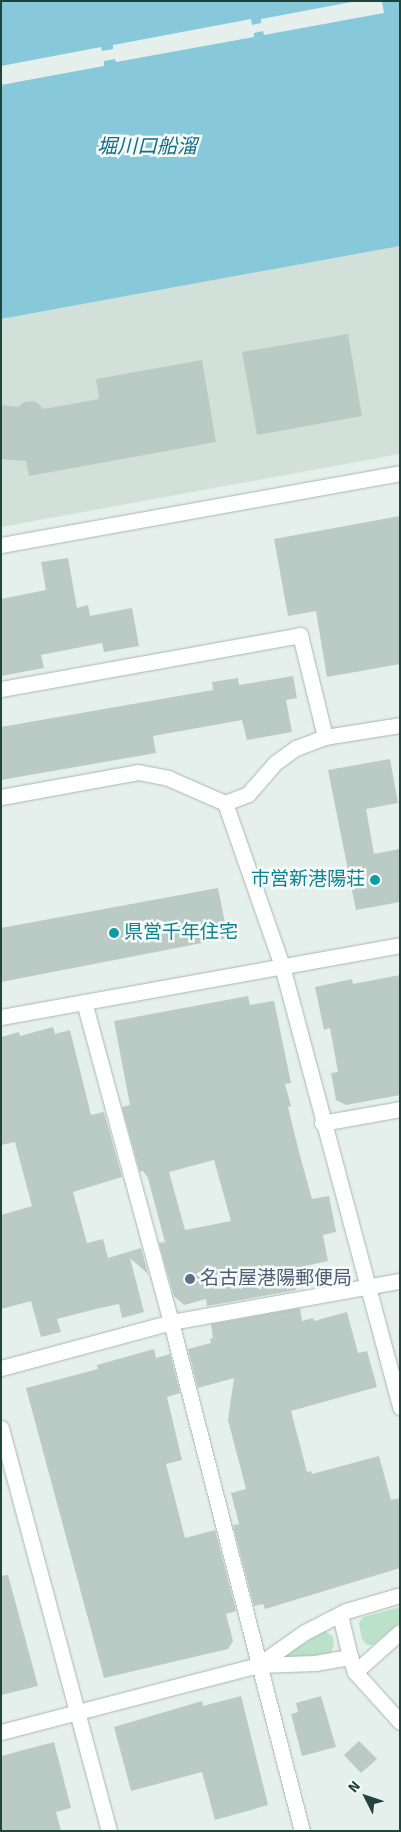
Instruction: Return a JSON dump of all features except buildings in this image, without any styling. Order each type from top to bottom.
[{"type":"street","points":[[1,545],[400,473]]},
{"type":"street","points":[[1,689],[300,635],[325,737]]},
{"type":"street","points":[[1,797],[138,772],[168,778],[225,803],[248,794],[275,763],[296,748],[325,737],[400,724]]},
{"type":"street","points":[[225,803],[282,966],[322,1123],[400,1407]]},
{"type":"street","points":[[1,1016],[400,946]]},
{"type":"street","points":[[84,1002],[172,1322],[258,1665],[302,1831]]},
{"type":"street","points":[[322,1123],[400,1109]]},
{"type":"street","points":[[1,1368],[172,1322],[400,1281]]},
{"type":"street","points":[[1,1428],[79,1711],[109,1831]]},
{"type":"street","points":[[258,1665],[305,1632],[340,1615],[400,1595]]},
{"type":"street","points":[[340,1615],[355,1672],[400,1722]]},
{"type":"street","points":[[355,1672],[400,1632]]},
{"type":"street","points":[[1,1732],[258,1665],[315,1663],[350,1657]]},
{"type":"shaded area","points":[[400,246],[400,454],[1,527],[1,319]]},
{"type":"green space","points":[[400,1607],[400,1622],[373,1645],[367,1645],[362,1639],[359,1623],[363,1617]]},
{"type":"green space","points":[[323,1629],[333,1637],[334,1646],[330,1654],[276,1658],[309,1641]]},
{"type":"water","name":"堀川口船溜","points":[[1,1],[400,1],[400,246],[1,319]]},
{"type":"pier","points":[[357,1],[382,1],[384,13],[264,35],[263,31],[254,33],[254,37],[116,62],[115,59],[104,61],[104,66],[1,85],[1,66],[101,47],[102,51],[113,49],[113,45],[251,19],[252,25],[261,23],[261,19]]},
{"type":"place","name":"市営新港陽荘","points":[[375,880]]},
{"type":"place","name":"県営千年住宅","points":[[114,933]]},
{"type":"place","name":"名古屋港陽郵便局","points":[[190,1279]]}]
